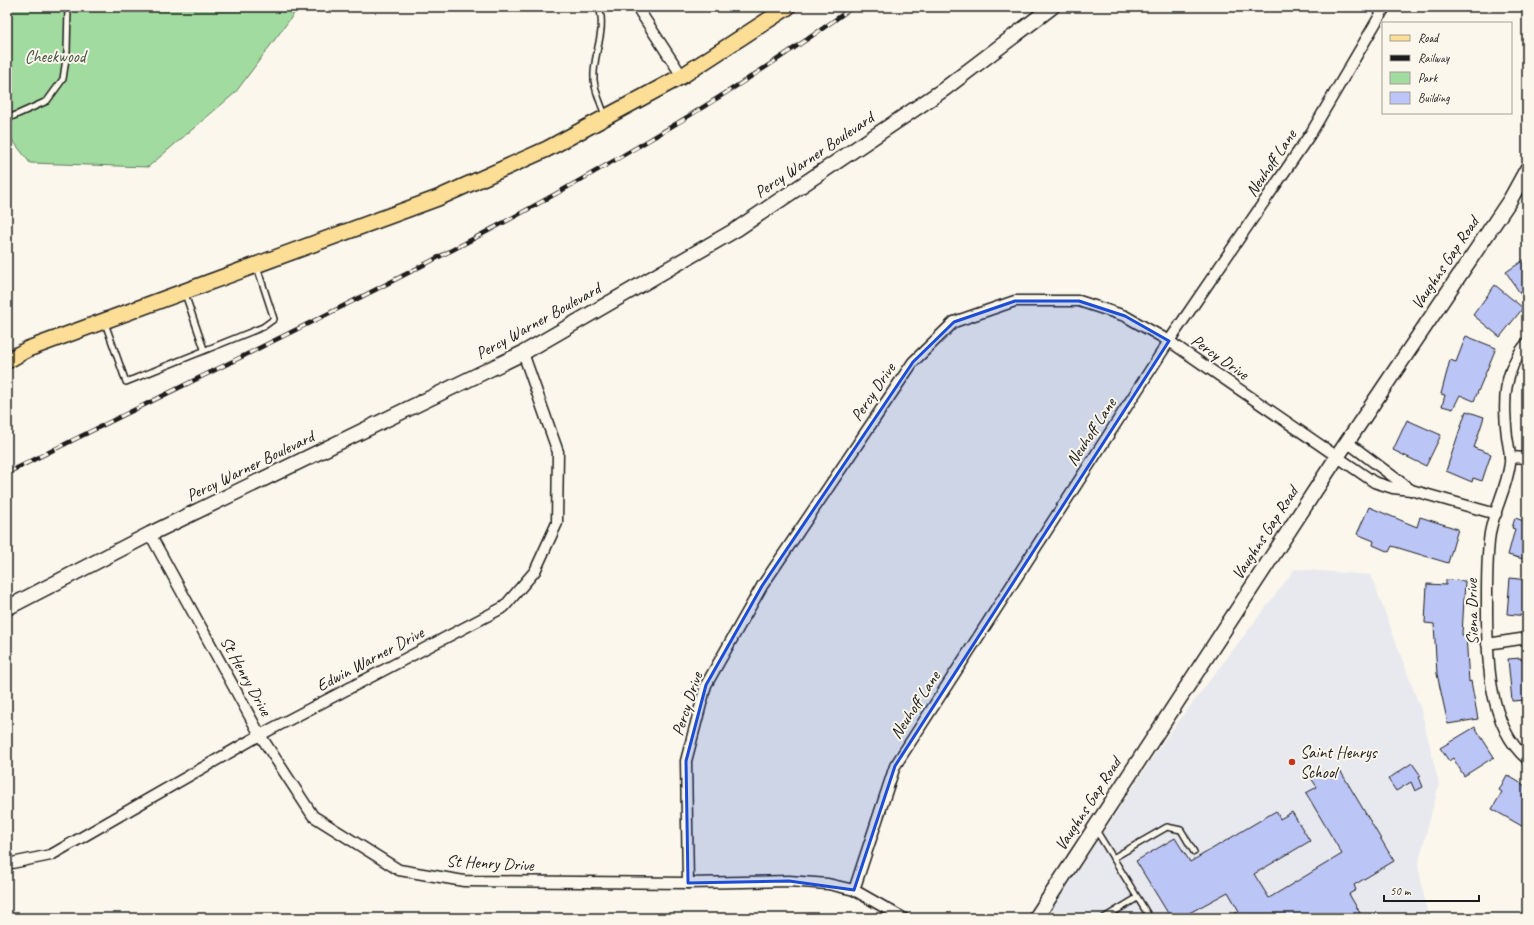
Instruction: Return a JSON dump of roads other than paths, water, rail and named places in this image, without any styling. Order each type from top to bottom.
[{"type":"main road","points":[[7,361],[28,349],[419,206],[547,149],[682,76],[788,7]]},
{"type":"street","points":[[637,7],[682,76]]},
{"type":"street","name":"Percy Warner Boulevard","points":[[7,608],[150,534],[523,353],[738,229],[943,90],[1052,7]]},
{"type":"street","name":"Neuhoff Lane","points":[[854,890],[895,766],[1169,341],[1311,133],[1385,7]]},
{"type":"street","name":"Vaughns Gap Road","points":[[1036,918],[1337,457],[1510,200],[1527,169]]},
{"type":"street","name":"Percy Drive","points":[[688,883],[686,760],[706,685],[762,586],[912,362],[954,322],[1015,301],[1079,301],[1125,316],[1169,341],[1374,482],[1393,488],[1411,490]]},
{"type":"street","name":"Siena Drive","points":[[1527,343],[1512,364],[1506,382],[1504,413],[1510,457],[1507,477],[1488,546],[1487,644],[1494,696],[1499,716],[1509,739],[1527,759]]},
{"type":"street","name":"Edwin Warner Drive","points":[[7,864],[51,855],[260,734],[504,607],[535,571],[557,523],[558,452],[523,353]]},
{"type":"street","points":[[1347,442],[1411,490],[1496,514]]},
{"type":"street","points":[[1510,457],[1527,458]]},
{"type":"street","name":"St Henry Drive","points":[[150,534],[260,734],[314,816],[399,870],[464,881],[688,883],[789,881],[828,884],[854,890],[904,918]]},
{"type":"street","points":[[1487,644],[1527,638]]},
{"type":"lane","points":[[7,119],[47,101],[63,80],[67,52],[68,7]]},
{"type":"lane","points":[[599,7],[602,16],[594,80],[595,88],[606,117]]},
{"type":"lane","points":[[105,322],[126,382],[204,349],[263,327],[274,319],[257,266]]},
{"type":"lane","points":[[184,293],[204,349]]},
{"type":"lane","points":[[1094,827],[1150,918]]},
{"type":"lane","points":[[1113,858],[1167,827],[1181,830],[1194,852]]},
{"type":"lane","points":[[1104,918],[1137,898]]},
{"type":"railway","points":[[7,473],[332,312],[546,199],[651,139],[753,75],[853,7]]},
{"type":"place","name":"Saint Henrys School","points":[[1292,762]]},
{"type":"park label","name":"Cheekwood","points":[[55,56]]}]
